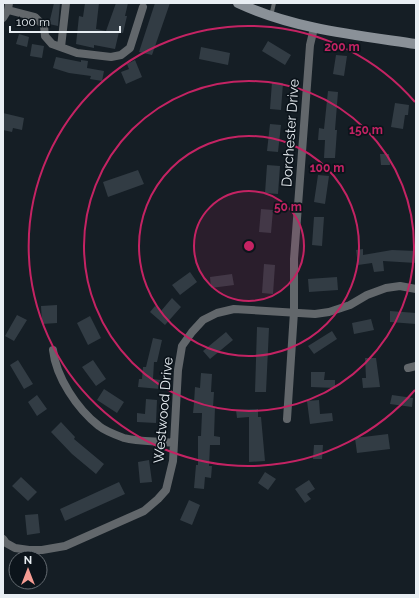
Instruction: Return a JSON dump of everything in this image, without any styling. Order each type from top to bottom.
[{"type":"street","points":[[61,47],[66,3]]},
{"type":"street","points":[[238,3],[271,17],[314,28],[416,44]]},
{"type":"street","points":[[3,18],[7,6],[35,17],[44,26],[45,36],[52,44],[77,53],[111,57],[121,55],[130,48],[143,7]]},
{"type":"street","name":"Dorchester Drive","points":[[287,419],[294,312],[294,259],[310,45],[314,28]]},
{"type":"street","name":"Westwood Drive","points":[[3,539],[15,548],[42,550],[65,546],[144,511],[158,499],[166,490],[173,461],[178,370],[182,346],[203,320],[234,309],[315,314],[330,312],[386,288],[400,286],[416,289]]},
{"type":"street","points":[[53,350],[58,370],[74,397],[88,416],[100,427],[125,438],[173,443]]},
{"type":"lane","points":[[271,17],[274,3]]},
{"type":"building","points":[[54,3],[60,3],[58,26],[49,24]]},
{"type":"building","points":[[85,3],[99,3],[96,29],[106,31],[116,3],[128,3],[123,33],[119,32],[115,49],[94,45],[94,48],[76,44],[79,16],[83,17]]},
{"type":"building","points":[[155,3],[170,3],[152,55],[139,52]]},
{"type":"building","points":[[19,34],[29,37],[27,47],[16,44]]},
{"type":"building","points":[[268,41],[291,55],[285,65],[262,51]]},
{"type":"building","points":[[32,44],[44,46],[42,58],[30,56]]},
{"type":"building","points":[[201,47],[230,53],[228,65],[199,59]]},
{"type":"building","points":[[336,55],[347,56],[344,76],[333,74]]},
{"type":"building","points":[[56,57],[81,62],[81,60],[88,61],[87,68],[104,71],[102,81],[90,79],[91,76],[69,73],[53,68]]},
{"type":"building","points":[[135,60],[142,77],[126,84],[121,72],[129,69],[127,64]]},
{"type":"building","points":[[272,82],[283,83],[281,110],[270,109]]},
{"type":"building","points":[[328,91],[338,92],[335,130],[337,130],[335,158],[324,158],[325,140],[318,140],[319,128],[324,129]]},
{"type":"building","points":[[395,103],[409,105],[408,115],[405,115],[403,129],[391,127]]},
{"type":"building","points":[[3,113],[24,118],[22,130],[13,128],[12,132],[3,130]]},
{"type":"building","points":[[270,124],[281,125],[278,152],[267,151]]},
{"type":"building","points":[[380,154],[389,154],[390,165],[381,165]]},
{"type":"building","points":[[267,165],[280,166],[278,194],[265,193]]},
{"type":"building","points":[[138,170],[144,184],[108,197],[103,182]]},
{"type":"building","points":[[318,175],[329,176],[325,204],[314,202]]},
{"type":"building","points":[[261,209],[273,210],[271,233],[259,232]]},
{"type":"building","points":[[314,217],[324,217],[322,246],[312,245]]},
{"type":"building","points":[[363,249],[363,255],[392,250],[416,251],[416,263],[383,261],[384,271],[374,272],[372,263],[358,265],[356,250]]},
{"type":"building","points":[[264,264],[275,265],[273,294],[262,293]]},
{"type":"building","points":[[190,272],[197,282],[180,295],[172,285]]},
{"type":"building","points":[[232,274],[234,285],[211,288],[210,277]]},
{"type":"building","points":[[337,277],[338,290],[309,292],[308,279]]},
{"type":"building","points":[[172,298],[181,307],[165,325],[150,312],[155,306],[161,311]]},
{"type":"building","points":[[57,305],[57,323],[42,324],[41,306]]},
{"type":"building","points":[[390,311],[416,313],[416,324],[390,322]]},
{"type":"building","points":[[17,315],[27,320],[14,341],[5,336]]},
{"type":"building","points":[[90,316],[101,338],[88,345],[77,323]]},
{"type":"building","points":[[371,319],[374,330],[354,334],[352,323]]},
{"type":"building","points":[[257,327],[269,328],[266,392],[255,392]]},
{"type":"building","points":[[332,331],[337,339],[314,354],[308,346]]},
{"type":"building","points":[[226,332],[233,340],[210,359],[203,351]]},
{"type":"building","points":[[153,338],[162,340],[157,362],[154,362],[153,379],[160,380],[160,389],[138,387],[139,379],[142,379],[143,367],[146,367]]},
{"type":"building","points":[[365,358],[376,358],[380,387],[363,388],[362,378],[366,378]]},
{"type":"building","points":[[18,360],[33,384],[24,389],[10,365]]},
{"type":"building","points":[[93,360],[106,379],[96,386],[82,367]]},
{"type":"building","points":[[311,372],[325,372],[324,380],[335,380],[335,388],[311,387]]},
{"type":"building","points":[[201,373],[212,374],[211,392],[214,392],[213,407],[215,407],[214,436],[220,437],[220,445],[210,445],[209,466],[212,466],[211,478],[205,477],[204,489],[194,488],[196,465],[198,465],[198,436],[201,436],[202,413],[193,413],[195,387],[200,388]]},
{"type":"building","points":[[104,389],[124,402],[117,413],[97,400]]},
{"type":"building","points":[[37,395],[47,409],[37,416],[28,402]]},
{"type":"building","points":[[392,395],[413,398],[412,407],[390,404]]},
{"type":"building","points":[[146,399],[157,400],[156,423],[137,422],[137,413],[145,414]]},
{"type":"building","points":[[319,400],[320,414],[332,413],[333,421],[310,424],[307,401]]},
{"type":"building","points":[[258,409],[258,417],[261,417],[265,461],[249,462],[249,417],[237,418],[236,410]]},
{"type":"building","points":[[61,422],[75,437],[74,439],[104,464],[96,474],[72,454],[51,432]]},
{"type":"building","points":[[388,434],[390,449],[357,453],[355,438]]},
{"type":"building","points":[[314,445],[323,445],[322,459],[313,459]]},
{"type":"building","points":[[149,460],[152,482],[140,483],[138,462]]},
{"type":"building","points":[[265,472],[276,479],[268,490],[258,483]]},
{"type":"building","points":[[21,477],[37,492],[28,501],[12,486]]},
{"type":"building","points":[[309,480],[315,489],[307,494],[311,499],[305,503],[295,489]]},
{"type":"building","points":[[119,482],[125,494],[65,521],[60,509]]},
{"type":"building","points":[[189,500],[200,505],[192,525],[180,520]]},
{"type":"building","points":[[38,514],[40,533],[27,535],[25,515]]}]
